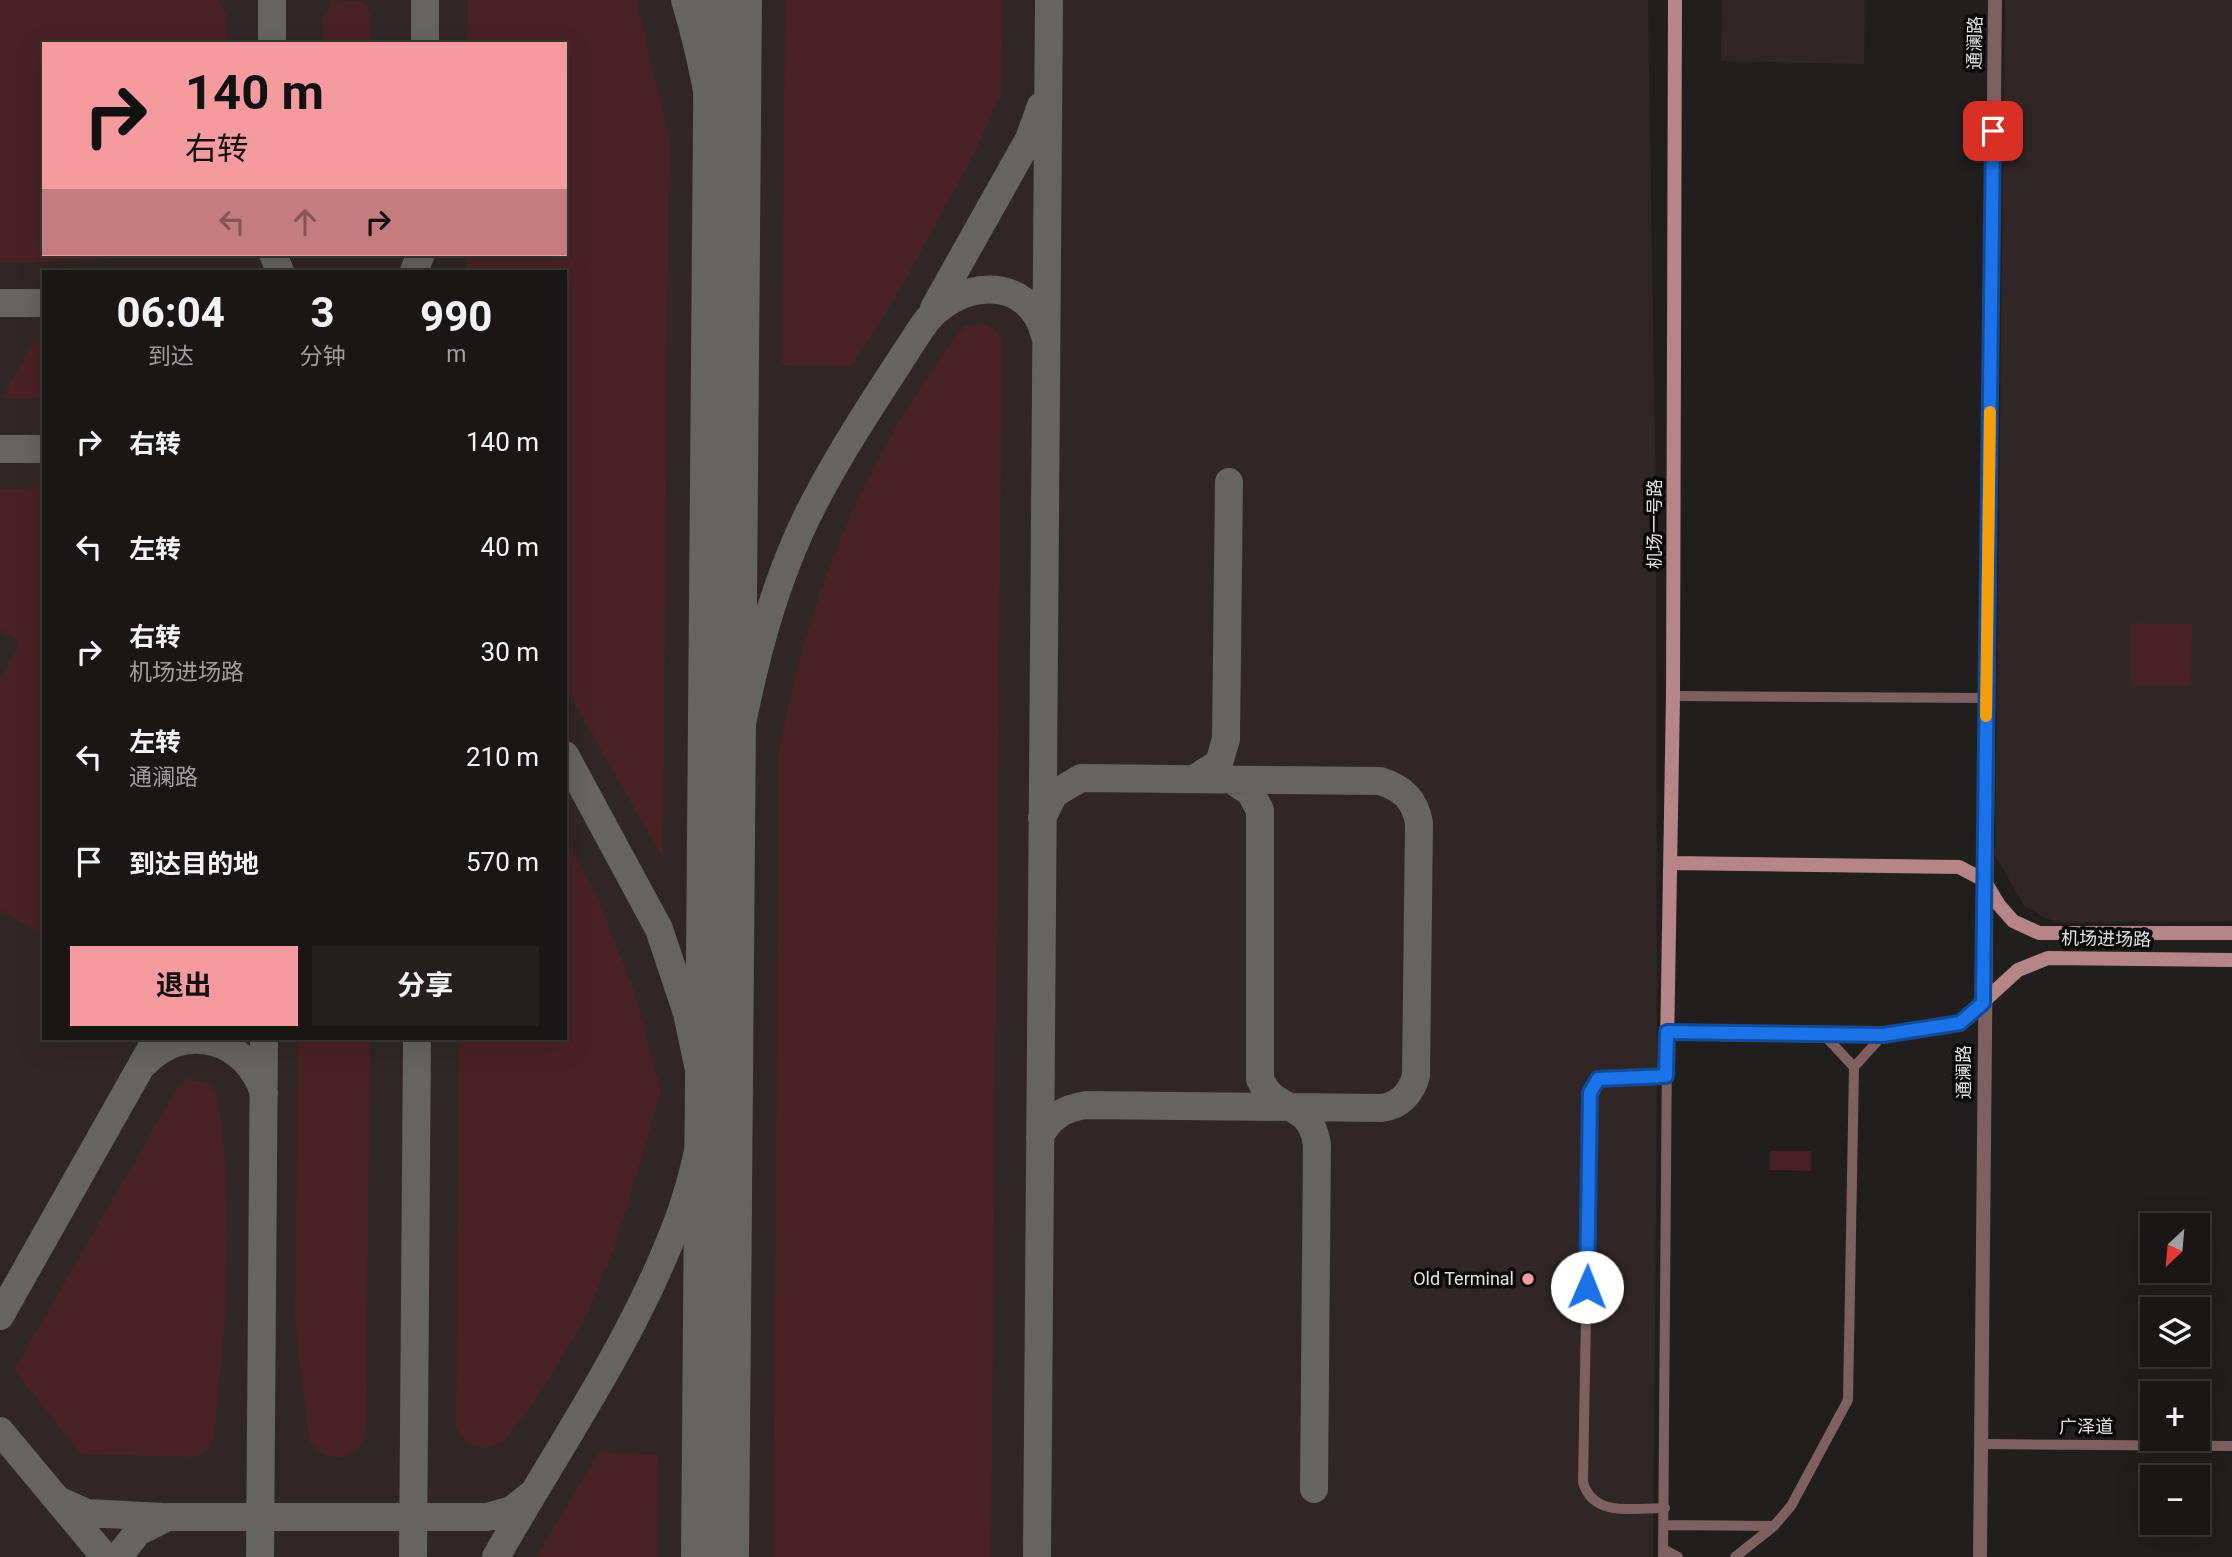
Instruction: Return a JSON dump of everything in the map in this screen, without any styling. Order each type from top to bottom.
[{"type":"main road","name":"机场一号路","points":[[1667,1040],[1672,863],[1675,0]]},
{"type":"main road","points":[[1672,863],[1959,867],[1984,880]]},
{"type":"main road","name":"机场进场路","points":[[1984,880],[1999,905],[2013,921],[2039,933],[2232,933]]},
{"type":"main road","name":"机场进场路","points":[[1667,1040],[1883,1035],[1960,1023],[2018,970],[2048,958],[2232,960]]},
{"type":"street","name":"通澜路","points":[[1980,1557],[1984,880],[1995,0]]},
{"type":"street","points":[[1673,696],[1986,698]]},
{"type":"street","points":[[1735,1557],[1774,1526],[1798,1496],[1844,1410],[1851,1389],[1854,1067],[1883,1035]]},
{"type":"street","points":[[1825,1036],[1854,1067]]},
{"type":"street","points":[[1667,1040],[1663,1553],[1678,1557]]},
{"type":"street","points":[[1665,1508],[1617,1508],[1594,1503],[1587,1496],[1583,1482],[1590,1093],[1594,1083],[1604,1077],[1666,1076]]},
{"type":"street","name":"广泽道","points":[[1981,1444],[2232,1446]]},
{"type":"street","points":[[1665,1525],[1774,1526]]},
{"type":"shaded area","points":[[0,0],[1648,0],[1656,509],[1657,1087],[1653,1557],[0,1557]]},
{"type":"shaded area","points":[[0,0],[219,0],[227,21],[227,42],[42,42],[42,256],[133,256],[78,262],[0,262]]},
{"type":"shaded area","points":[[333,0],[364,2],[370,12],[371,42],[323,42],[323,17]]},
{"type":"shaded area","points":[[468,0],[636,0],[669,137],[663,859],[567,691],[567,270],[466,270],[466,256],[567,256],[567,42],[467,42]]},
{"type":"shaded area","points":[[785,0],[1003,0],[1001,94],[971,160],[897,295],[852,366],[782,365]]},
{"type":"shaded area","points":[[1722,0],[1865,0],[1864,64],[1721,61]]},
{"type":"shaded area","points":[[2005,0],[2232,0],[2232,921],[2056,923],[2024,906],[1995,855]]},
{"type":"shaded area","points":[[983,324],[995,329],[1002,339],[991,1557],[773,1557],[779,751],[800,657],[847,522],[890,437],[927,377],[965,326]]},
{"type":"shaded area","points":[[42,342],[42,398],[2,398],[32,345]]},
{"type":"shaded area","points":[[42,488],[42,934],[0,910],[0,679],[20,642],[0,630],[0,489]]},
{"type":"shaded area","points":[[2131,623],[2192,624],[2191,685],[2131,685]]},
{"type":"shaded area","points":[[567,841],[598,898],[634,990],[661,1092],[616,1244],[583,1323],[535,1401],[503,1442],[485,1448],[466,1443],[456,1429],[459,1040],[567,1040]]},
{"type":"shaded area","points":[[298,1040],[370,1040],[366,1430],[362,1445],[343,1458],[323,1455],[309,1442],[295,1320]]},
{"type":"shaded area","points":[[188,1079],[209,1084],[216,1091],[226,1177],[228,1221],[225,1308],[214,1438],[210,1447],[197,1457],[81,1454],[14,1370],[178,1086]]},
{"type":"shaded area","points":[[1770,1151],[1811,1151],[1811,1171],[1770,1170]]},
{"type":"shaded area","points":[[599,1452],[658,1455],[657,1557],[536,1557]]},
{"type":"taxiway","points":[[272,0],[272,42]]},
{"type":"taxiway","points":[[425,0],[425,42]]},
{"type":"taxiway","points":[[685,0],[711,114],[726,230]]},
{"type":"taxiway","points":[[1037,1557],[1049,0]]},
{"type":"taxiway","points":[[934,308],[1029,139],[1041,106]]},
{"type":"taxiway","points":[[274,256],[280,270]]},
{"type":"taxiway","points":[[414,270],[420,256]]},
{"type":"taxiway","points":[[721,836],[755,664],[780,580],[816,499],[881,390],[922,327],[936,311],[952,299],[971,292],[1007,292],[1024,301],[1036,315],[1045,336]]},
{"type":"taxiway","points":[[0,303],[42,303]]},
{"type":"taxiway","points":[[0,449],[42,449]]},
{"type":"taxiway","points":[[1194,779],[1219,763],[1226,739],[1229,482]]},
{"type":"taxiway","points":[[567,759],[659,929],[687,1013],[702,1084]]},
{"type":"taxiway","points":[[1040,1137],[1058,1115],[1071,1108],[1086,1105],[1381,1108],[1399,1101],[1408,1093],[1416,1076],[1419,823],[1407,796],[1380,781],[1081,778],[1054,794],[1042,818]]},
{"type":"taxiway","points":[[1232,780],[1250,792],[1260,810],[1260,1079],[1275,1098],[1307,1119],[1317,1144],[1314,1489]]},
{"type":"taxiway","points":[[496,1557],[617,1351],[660,1265],[678,1221],[700,1143],[719,1008]]},
{"type":"taxiway","points":[[0,1316],[156,1040]]},
{"type":"taxiway","points":[[260,1557],[264,1040]]},
{"type":"taxiway","points":[[413,1557],[417,1040]]},
{"type":"taxiway","points":[[145,1063],[161,1050],[178,1042],[213,1042],[244,1060],[256,1074],[264,1093]]},
{"type":"taxiway","points":[[709,1131],[718,1194]]},
{"type":"taxiway","points":[[0,1431],[105,1557]]},
{"type":"taxiway","points":[[118,1557],[138,1532],[168,1517],[487,1517],[512,1510],[529,1496]]},
{"type":"taxiway","points":[[60,1501],[87,1513],[163,1517]]},
{"type":"runway","points":[[715,1557],[728,0]]},
{"type":"slow traffic","points":[[1986,716],[1990,412]]},
{"type":"place","name":"Old Terminal","points":[[1528,1279]]},
{"type":"route","points":[[1587,1287],[1590,1093],[1598,1079],[1666,1076],[1667,1032],[1883,1035],[1960,1023],[1983,1003],[1993,131]]}]
